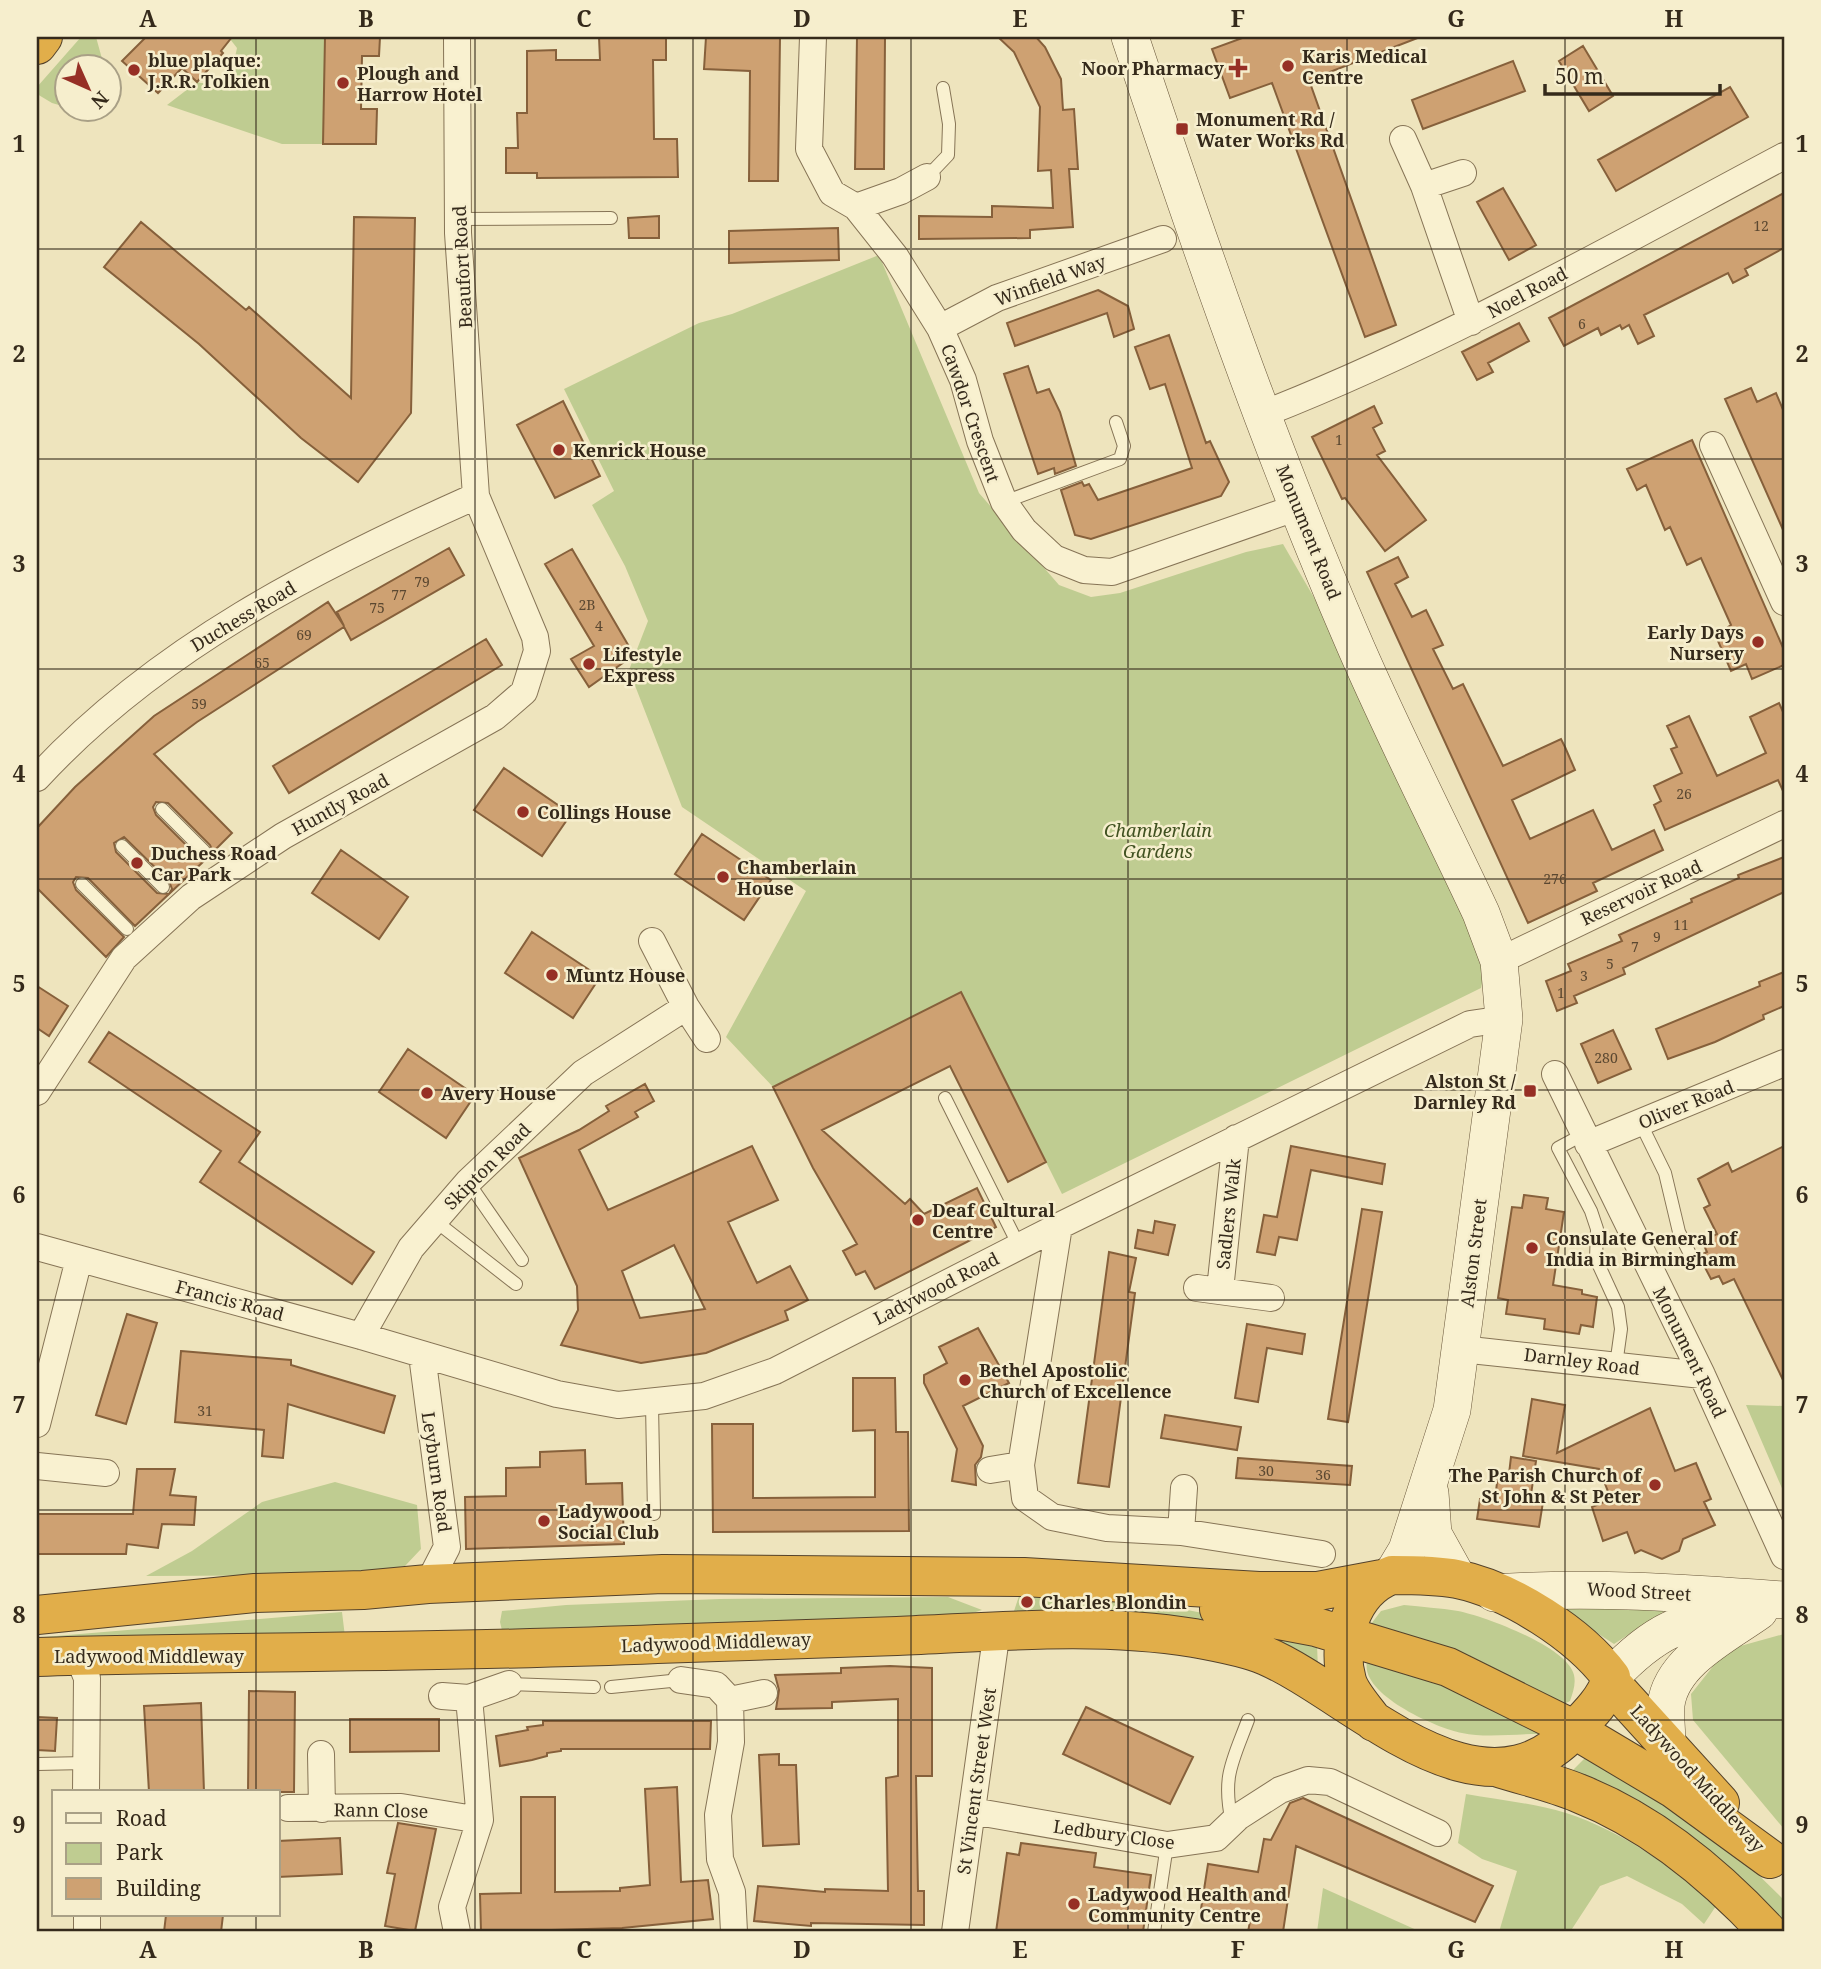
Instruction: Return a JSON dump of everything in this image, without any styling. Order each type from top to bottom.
[{"type":"highway","points":[[37,45],[43,37]]},
{"type":"highway","points":[[37,1615],[255,1593],[663,1574],[990,1576],[1259,1591],[1318,1591],[1387,1577]]},
{"type":"highway","points":[[990,1576],[997,1630]]},
{"type":"highway","points":[[1374,1722],[1348,1683],[1344,1636],[1355,1607],[1387,1577]]},
{"type":"highway","name":"Ladywood Middleway","points":[[1387,1577],[1458,1579],[1544,1616],[1574,1638],[1777,1867]]},
{"type":"highway","points":[[1058,1579],[1316,1627],[1448,1667],[1575,1730],[1674,1789],[1777,1867]]},
{"type":"highway","name":"Ladywood Middleway","points":[[37,1657],[489,1652],[997,1630],[1128,1630],[1229,1647],[1265,1656],[1374,1722],[1437,1756],[1491,1766]]},
{"type":"highway","points":[[1491,1766],[1522,1764],[1546,1755],[1575,1730],[1611,1680]]},
{"type":"highway","points":[[1491,1766],[1575,1791],[1639,1823],[1671,1845],[1768,1932]]},
{"type":"main road","name":"Monument Road","points":[[1130,37],[1298,507],[1352,638],[1481,913],[1499,961],[1504,1019]]},
{"type":"main road","name":"Alston Street","points":[[1387,1577],[1408,1550],[1452,1410],[1504,1019]]},
{"type":"main road","name":"Alston Street","points":[[1430,1485],[1433,1534],[1458,1579]]},
{"type":"main road","name":"Wood Street","points":[[1494,1593],[1570,1588],[1619,1589],[1776,1605]]},
{"type":"main road","name":"Wood Street","points":[[1611,1680],[1635,1651],[1676,1625],[1710,1615],[1776,1605]]},
{"type":"main road","points":[[1667,1744],[1666,1704],[1671,1687],[1695,1656],[1776,1605]]},
{"type":"street","name":"Beaufort Road","points":[[457,37],[458,219],[476,496]]},
{"type":"street","name":"Cawdor Crescent","points":[[813,37],[809,149],[832,193],[856,207],[895,256],[940,328],[963,380],[980,441],[1004,502],[1024,530],[1054,558],[1084,570],[1099,572],[1123,569],[1298,507]]},
{"type":"street","points":[[1403,139],[1424,186],[1471,322]]},
{"type":"street","name":"Noel Road","points":[[1263,414],[1353,379],[1471,322],[1784,156]]},
{"type":"street","points":[[1424,186],[1463,173]]},
{"type":"street","points":[[856,207],[901,191],[927,177]]},
{"type":"street","name":"Winfield Way","points":[[940,328],[997,298],[1163,239]]},
{"type":"street","points":[[1713,445],[1784,602]]},
{"type":"street","name":"Duchess Road","points":[[37,778],[109,709],[228,621],[350,554],[476,496]]},
{"type":"street","name":"Huntly Road","points":[[37,1092],[124,958],[191,897],[283,836],[495,717],[524,692],[534,667],[535,637],[476,496]]},
{"type":"street","name":"Reservoir Road","points":[[1499,961],[1784,824]]},
{"type":"street","points":[[652,941],[686,1007],[707,1039]]},
{"type":"street","name":"Skipton Road","points":[[361,1336],[411,1248],[468,1182],[583,1073],[686,1007]]},
{"type":"street","name":"Ladywood Road","points":[[422,1355],[557,1394],[618,1405],[652,1404],[704,1396],[775,1371],[1059,1226],[1470,1024],[1504,1019]]},
{"type":"street","name":"Oliver Road","points":[[1586,1139],[1640,1122],[1784,1063]]},
{"type":"street","name":"Monument Road","points":[[1555,1074],[1702,1375],[1784,1556]]},
{"type":"street","name":"Sadlers Walk","points":[[1236,1138],[1209,1289],[1271,1298]]},
{"type":"street","points":[[1059,1226],[1021,1465],[1025,1498],[1052,1517],[1107,1528],[1181,1532],[1322,1554]]},
{"type":"street","name":"Francis Road","points":[[37,1247],[422,1355]]},
{"type":"street","points":[[37,1424],[79,1259]]},
{"type":"street","name":"Darnley Road","points":[[1461,1349],[1702,1375]]},
{"type":"street","name":"Leyburn Road","points":[[422,1355],[447,1548],[428,1584]]},
{"type":"street","points":[[990,1470],[1021,1465]]},
{"type":"street","points":[[37,1466],[106,1473]]},
{"type":"street","points":[[1181,1532],[1184,1488]]},
{"type":"street","name":"St Vincent Street West","points":[[955,1932],[997,1630]]},
{"type":"street","points":[[78,1656],[87,1678],[86,1790]]},
{"type":"street","points":[[681,1680],[716,1685],[730,1700],[731,1742],[718,1815],[720,1859],[732,1892],[734,1932]]},
{"type":"street","points":[[442,1696],[470,1698],[509,1684]]},
{"type":"street","points":[[730,1700],[764,1693]]},
{"type":"street","points":[[457,1932],[452,1907],[480,1820],[470,1698]]},
{"type":"street","name":"Rann Close","points":[[321,1754],[322,1809]]},
{"type":"street","name":"Ledbury Close","points":[[972,1811],[1167,1845],[1216,1838],[1280,1790],[1308,1780],[1330,1782],[1437,1833]]},
{"type":"street","name":"Rann Close","points":[[288,1808],[401,1807],[480,1820]]},
{"type":"lane","points":[[927,177],[948,155],[949,124],[943,88]]},
{"type":"lane","points":[[458,219],[611,218]]},
{"type":"lane","points":[[1004,502],[1120,459],[1124,446],[1116,422]]},
{"type":"lane","points":[[162,809],[204,851]]},
{"type":"lane","points":[[122,846],[163,887]]},
{"type":"lane","points":[[82,884],[127,929]]},
{"type":"lane","points":[[945,1098],[1019,1246]]},
{"type":"lane","points":[[1640,1122],[1665,1173],[1679,1232],[1690,1254]]},
{"type":"lane","points":[[1586,1139],[1558,1148],[1591,1211],[1597,1229],[1596,1259],[1618,1307],[1621,1329],[1616,1365]]},
{"type":"lane","points":[[468,1182],[522,1260]]},
{"type":"lane","points":[[434,1220],[516,1284]]},
{"type":"lane","points":[[652,1404],[654,1514]]},
{"type":"lane","points":[[611,1687],[681,1680]]},
{"type":"lane","points":[[509,1684],[594,1687]]},
{"type":"lane","points":[[1232,1824],[1226,1794],[1226,1777],[1248,1720]]},
{"type":"lane","points":[[37,1764],[86,1763]]},
{"type":"lane","points":[[1154,1932],[1167,1845]]},
{"type":"green space","points":[[81,37],[96,37],[100,52],[68,52]]},
{"type":"green space","points":[[325,37],[323,144],[282,144],[167,105],[197,82],[213,83],[225,76],[233,64],[237,48],[230,39]]},
{"type":"green space","points":[[52,70],[52,103],[37,94],[37,87]]},
{"type":"green space","name":"Chamberlain Gardens","points":[[879,255],[979,493],[1059,585],[1091,597],[1120,593],[1246,552],[1283,544],[1338,639],[1486,967],[1481,988],[1062,1194],[961,992],[773,1087],[726,1037],[806,891],[682,807],[629,670],[648,621],[625,566],[592,505],[614,491],[564,389],[699,323],[732,314]]},
{"type":"green space","points":[[1746,1405],[1784,1406],[1784,1493]]},
{"type":"green space","points":[[335,1482],[417,1505],[421,1549],[405,1566],[353,1575],[146,1576],[192,1551],[262,1502]]},
{"type":"green space","points":[[1082,1594],[1201,1613],[1288,1635],[1317,1645],[1318,1669],[1011,1620],[1019,1596]]},
{"type":"green space","points":[[948,1597],[982,1610],[932,1626],[504,1639],[500,1622],[502,1611],[566,1605],[720,1599]]},
{"type":"green space","points":[[1549,1602],[1666,1610],[1614,1644]]},
{"type":"green space","points":[[1404,1605],[1470,1614],[1505,1626],[1542,1644],[1568,1664],[1574,1675],[1570,1701],[1564,1704],[1371,1624],[1381,1611]]},
{"type":"green space","points":[[342,1612],[346,1645],[60,1650],[44,1637]]},
{"type":"green space","points":[[1784,1634],[1784,1829],[1693,1720],[1691,1694],[1726,1650]]},
{"type":"green space","points":[[1367,1662],[1442,1681],[1540,1728],[1538,1734],[1490,1736],[1450,1730],[1435,1724],[1402,1708],[1387,1697],[1375,1686],[1368,1674]]},
{"type":"green space","points":[[1588,1755],[1733,1850],[1784,1900],[1784,1930],[1572,1771]]},
{"type":"green space","points":[[1466,1794],[1541,1807],[1587,1821],[1646,1852],[1716,1906],[1704,1924],[1682,1904],[1627,1876],[1600,1886],[1570,1932],[1499,1932],[1517,1871],[1482,1859],[1458,1843]]},
{"type":"green space","points":[[1323,1888],[1421,1932],[1317,1932]]},
{"type":"building","points":[[146,37],[232,37],[221,51],[223,53],[197,82],[182,68],[158,93],[122,61]]},
{"type":"building","name":"Plough and Harrow Hotel","points":[[325,37],[380,37],[379,56],[362,56],[361,109],[377,109],[376,144],[323,144]]},
{"type":"building","points":[[599,37],[666,37],[666,60],[653,60],[654,139],[677,139],[678,177],[537,178],[537,173],[506,173],[506,148],[518,148],[517,113],[527,113],[527,51],[556,50],[556,60],[600,60]]},
{"type":"building","points":[[706,37],[780,37],[778,181],[749,181],[750,71],[704,69]]},
{"type":"building","points":[[857,37],[885,37],[884,169],[855,169]]},
{"type":"building","points":[[998,37],[1036,37],[1045,47],[1061,79],[1063,110],[1074,109],[1078,169],[1069,169],[1073,227],[1030,230],[1030,238],[919,239],[919,216],[992,217],[992,206],[1053,208],[1051,170],[1038,171],[1040,107],[1014,52]]},
{"type":"building","points":[[1245,37],[1420,37],[1309,80],[1396,325],[1365,337],[1272,83],[1230,98],[1212,49]]},
{"type":"building","points":[[1583,46],[1613,96],[1589,111],[1559,61]]},
{"type":"building","points":[[1513,61],[1525,91],[1423,129],[1412,100]]},
{"type":"building","points":[[1730,87],[1748,117],[1616,191],[1598,160]]},
{"type":"building","points":[[1503,188],[1536,245],[1509,260],[1477,202]]},
{"type":"building","points":[[1784,193],[1784,248],[1745,269],[1748,275],[1733,283],[1728,273],[1644,315],[1654,336],[1638,344],[1629,325],[1622,329],[1620,325],[1601,335],[1598,328],[1564,346],[1549,318]]},
{"type":"building","points":[[659,216],[659,238],[629,238],[628,218]]},
{"type":"building","points":[[354,217],[415,218],[411,413],[358,482],[301,438],[199,344],[104,267],[141,222],[246,310],[249,307],[351,398]]},
{"type":"building","points":[[838,228],[839,260],[729,263],[729,231]]},
{"type":"building","points":[[1098,290],[1128,306],[1134,329],[1114,337],[1107,313],[1015,346],[1007,323]]},
{"type":"building","points":[[1519,323],[1529,341],[1488,363],[1493,372],[1477,380],[1462,352]]},
{"type":"building","points":[[1169,335],[1206,443],[1210,441],[1229,482],[1221,496],[1091,539],[1075,535],[1061,490],[1082,482],[1084,486],[1089,484],[1098,500],[1192,468],[1165,384],[1150,389],[1135,347]]},
{"type":"building","points":[[1028,366],[1037,393],[1049,389],[1060,412],[1076,466],[1055,474],[1054,468],[1038,474],[1004,374]]},
{"type":"building","points":[[1751,388],[1757,402],[1776,393],[1784,412],[1784,532],[1725,399]]},
{"type":"building","name":"Kenrick House","points":[[563,401],[600,476],[555,498],[517,425]]},
{"type":"building","points":[[1374,406],[1382,423],[1373,428],[1385,451],[1377,455],[1426,520],[1385,551],[1345,498],[1342,499],[1312,437]]},
{"type":"building","points":[[1692,440],[1784,650],[1784,665],[1752,679],[1746,664],[1731,671],[1718,641],[1732,634],[1728,627],[1731,625],[1701,558],[1687,565],[1670,527],[1665,530],[1646,485],[1637,490],[1627,469]]},
{"type":"building","points":[[449,548],[464,575],[351,640],[344,627],[197,722],[154,754],[232,833],[213,852],[210,845],[168,803],[156,802],[153,807],[156,815],[198,857],[205,860],[169,894],[135,926],[88,878],[76,877],[73,882],[76,890],[124,937],[106,957],[37,888],[37,828],[75,787],[154,716],[328,602],[344,626],[337,612]],"holes":[[[124,837],[169,881],[172,889],[169,894],[157,893],[116,852],[114,843]]]},
{"type":"building","points":[[572,549],[634,655],[589,687],[571,659],[594,646],[545,564]]},
{"type":"building","points":[[1398,557],[1408,577],[1395,584],[1412,617],[1426,610],[1443,645],[1433,649],[1453,689],[1463,684],[1503,766],[1561,739],[1565,747],[1575,770],[1512,800],[1530,839],[1593,810],[1612,850],[1654,830],[1663,850],[1593,883],[1597,891],[1528,923],[1367,572]]},
{"type":"building","points":[[486,639],[502,665],[289,793],[273,766]]},
{"type":"building","points":[[1779,703],[1784,714],[1784,793],[1778,780],[1665,830],[1654,805],[1661,801],[1654,786],[1682,773],[1671,749],[1677,747],[1667,726],[1689,716],[1717,776],[1766,753],[1750,717]]},
{"type":"building","name":"Collings House","points":[[504,768],[571,814],[542,856],[474,810]]},
{"type":"building","name":"Chamberlain House","points":[[702,834],[771,880],[744,920],[675,874]]},
{"type":"building","points":[[341,850],[408,897],[379,939],[312,893]]},
{"type":"building","points":[[1784,857],[1784,892],[1623,968],[1625,974],[1574,996],[1577,1003],[1557,1011],[1546,981],[1571,971],[1568,964],[1622,941],[1619,935],[1692,902],[1691,899],[1739,878],[1738,875]]},
{"type":"building","name":"Muntz House","points":[[532,932],[600,977],[573,1018],[505,973]]},
{"type":"building","points":[[1784,972],[1784,1006],[1763,1015],[1764,1019],[1715,1042],[1668,1059],[1656,1029],[1760,986],[1759,982]]},
{"type":"building","points":[[37,986],[68,1006],[49,1036],[37,1028]]},
{"type":"building","points":[[961,992],[1046,1162],[1008,1182],[950,1066],[822,1130],[905,1204],[910,1199],[924,1214],[977,1188],[996,1227],[875,1289],[865,1271],[856,1275],[843,1251],[857,1244],[813,1168],[773,1087]]},
{"type":"building","points":[[1613,1030],[1631,1069],[1598,1083],[1581,1044]]},
{"type":"building","points":[[109,1032],[260,1132],[239,1162],[374,1252],[352,1284],[200,1182],[221,1151],[89,1062]]},
{"type":"building","name":"Avery House","points":[[408,1049],[475,1095],[446,1138],[379,1092]]},
{"type":"building","points":[[645,1084],[654,1101],[635,1112],[638,1117],[579,1150],[608,1210],[752,1146],[778,1200],[728,1222],[757,1283],[790,1266],[808,1300],[785,1311],[788,1320],[706,1353],[641,1363],[561,1345],[578,1310],[577,1286],[519,1158],[579,1130],[609,1111],[606,1106]],"holes":[[[674,1245],[705,1309],[640,1318],[622,1271]]]},
{"type":"building","points":[[1291,1146],[1385,1164],[1382,1184],[1311,1170],[1297,1240],[1279,1237],[1275,1255],[1257,1252],[1264,1215],[1277,1217]]},
{"type":"building","points":[[1784,1146],[1784,1382],[1734,1279],[1723,1284],[1719,1276],[1711,1279],[1699,1256],[1707,1252],[1702,1241],[1717,1234],[1704,1208],[1710,1205],[1698,1179],[1728,1163],[1732,1172]]},
{"type":"building","name":"Consulate General of India in Birmingham","points":[[1524,1195],[1548,1198],[1546,1209],[1564,1212],[1553,1285],[1582,1290],[1582,1294],[1597,1297],[1593,1327],[1581,1325],[1579,1334],[1544,1329],[1545,1319],[1506,1314],[1508,1300],[1498,1298],[1512,1207],[1522,1208]]},
{"type":"building","points":[[1362,1209],[1382,1212],[1348,1422],[1328,1419]]},
{"type":"building","points":[[1155,1221],[1175,1225],[1168,1255],[1135,1248],[1138,1230],[1153,1233]]},
{"type":"building","points":[[1109,1252],[1136,1258],[1129,1292],[1135,1293],[1109,1487],[1078,1483]]},
{"type":"building","points":[[127,1314],[157,1323],[126,1424],[96,1415]]},
{"type":"building","points":[[1247,1324],[1305,1334],[1302,1354],[1267,1348],[1258,1402],[1235,1398]]},
{"type":"building","name":"Bethel Apostolic Church of Excellence","points":[[978,1328],[1009,1383],[963,1406],[983,1446],[981,1457],[975,1465],[976,1485],[952,1481],[957,1449],[924,1383],[924,1375],[947,1363],[939,1347]]},
{"type":"building","points":[[181,1351],[291,1360],[291,1365],[395,1396],[384,1433],[288,1404],[283,1458],[262,1456],[264,1430],[175,1422]]},
{"type":"building","points":[[853,1378],[895,1378],[896,1432],[908,1432],[909,1531],[713,1532],[712,1424],[753,1424],[753,1498],[875,1497],[875,1430],[853,1431]]},
{"type":"building","name":"The Parish Church of St John & St Peter","points":[[1532,1399],[1565,1405],[1557,1453],[1650,1408],[1675,1471],[1696,1463],[1711,1499],[1704,1502],[1715,1525],[1683,1539],[1679,1551],[1662,1559],[1641,1550],[1635,1553],[1627,1532],[1603,1541],[1592,1507],[1611,1499],[1599,1469],[1523,1456]]},
{"type":"building","points":[[1165,1415],[1241,1427],[1237,1450],[1161,1438]]},
{"type":"building","name":"Ladywood Social Club","points":[[585,1450],[586,1484],[622,1483],[624,1544],[466,1549],[465,1497],[506,1496],[506,1468],[540,1467],[540,1452]]},
{"type":"building","points":[[1511,1457],[1536,1461],[1530,1501],[1543,1502],[1539,1527],[1477,1519],[1480,1499],[1495,1501],[1498,1473],[1509,1474]]},
{"type":"building","points":[[1238,1458],[1352,1466],[1350,1485],[1236,1478]]},
{"type":"building","points":[[137,1469],[175,1469],[170,1495],[196,1497],[194,1525],[162,1524],[158,1548],[127,1544],[126,1554],[37,1554],[37,1514],[133,1514]]},
{"type":"building","points":[[841,1668],[932,1668],[932,1776],[916,1776],[918,1891],[924,1891],[924,1925],[811,1923],[811,1926],[754,1921],[758,1886],[825,1892],[825,1889],[888,1891],[886,1778],[898,1776],[898,1699],[832,1702],[832,1708],[776,1709],[779,1690],[775,1675],[841,1673]]},
{"type":"building","points":[[249,1691],[295,1692],[294,1792],[248,1790]]},
{"type":"building","points":[[201,1703],[204,1790],[149,1790],[144,1706]]},
{"type":"building","points":[[1086,1707],[1193,1757],[1170,1804],[1063,1754]]},
{"type":"building","points":[[37,1717],[57,1718],[55,1751],[37,1750]]},
{"type":"building","points":[[350,1719],[439,1719],[439,1751],[350,1752]]},
{"type":"building","points":[[543,1721],[711,1721],[710,1749],[561,1749],[547,1753],[547,1756],[500,1766],[496,1736],[528,1730],[527,1727],[543,1725]]},
{"type":"building","points":[[779,1754],[779,1765],[796,1765],[799,1844],[763,1846],[759,1755]]},
{"type":"building","points":[[677,1787],[681,1882],[708,1880],[713,1919],[622,1928],[481,1932],[480,1894],[521,1893],[521,1797],[555,1797],[555,1892],[620,1891],[620,1888],[650,1885],[645,1789]]},
{"type":"building","points":[[1303,1798],[1493,1886],[1475,1922],[1296,1846],[1283,1932],[1248,1932],[1251,1916],[1201,1909],[1208,1864],[1258,1872],[1264,1839],[1271,1840],[1290,1803]]},
{"type":"building","points":[[398,1823],[436,1829],[415,1931],[385,1926],[395,1874],[387,1873]]},
{"type":"building","points":[[340,1838],[342,1874],[280,1877],[280,1841]]},
{"type":"building","name":"Ladywood Health and Community Centre","points":[[1021,1843],[1096,1853],[1094,1867],[1151,1875],[1143,1932],[996,1932],[1007,1853],[1019,1855]]},
{"type":"building","points":[[166,1916],[223,1916],[221,1932],[164,1932]]},
{"type":"place","name":"Karis Medical Centre","points":[[1288,66]]},
{"type":"place","name":"Noor Pharmacy","points":[[1238,68]]},
{"type":"place","name":"blue plaque: J.R.R. Tolkien","points":[[134,70]]},
{"type":"place","name":"Plough and Harrow Hotel","points":[[343,83]]},
{"type":"place","name":"Monument Rd / Water Works Rd","points":[[1182,129]]},
{"type":"place","name":"Kenrick House","points":[[559,450]]},
{"type":"place","name":"Early Days Nursery","points":[[1758,642]]},
{"type":"place","name":"Lifestyle Express","points":[[589,664]]},
{"type":"place","name":"Collings House","points":[[523,812]]},
{"type":"place","name":"Duchess Road Car Park","points":[[137,863]]},
{"type":"place","name":"Chamberlain House","points":[[723,877]]},
{"type":"place","name":"Muntz House","points":[[552,975]]},
{"type":"place","name":"Alston St / Darnley Rd","points":[[1530,1091]]},
{"type":"place","name":"Avery House","points":[[427,1093]]},
{"type":"place","name":"Deaf Cultural Centre","points":[[918,1220]]},
{"type":"place","name":"Consulate General of India in Birmingham","points":[[1532,1248]]},
{"type":"place","name":"Bethel Apostolic Church of Excellence","points":[[965,1380]]},
{"type":"place","name":"The Parish Church of St John & St Peter","points":[[1655,1485]]},
{"type":"place","name":"Ladywood Social Club","points":[[544,1521]]},
{"type":"place","name":"Charles Blondin","points":[[1027,1602]]},
{"type":"place","name":"Ladywood Health and Community Centre","points":[[1074,1904]]}]
